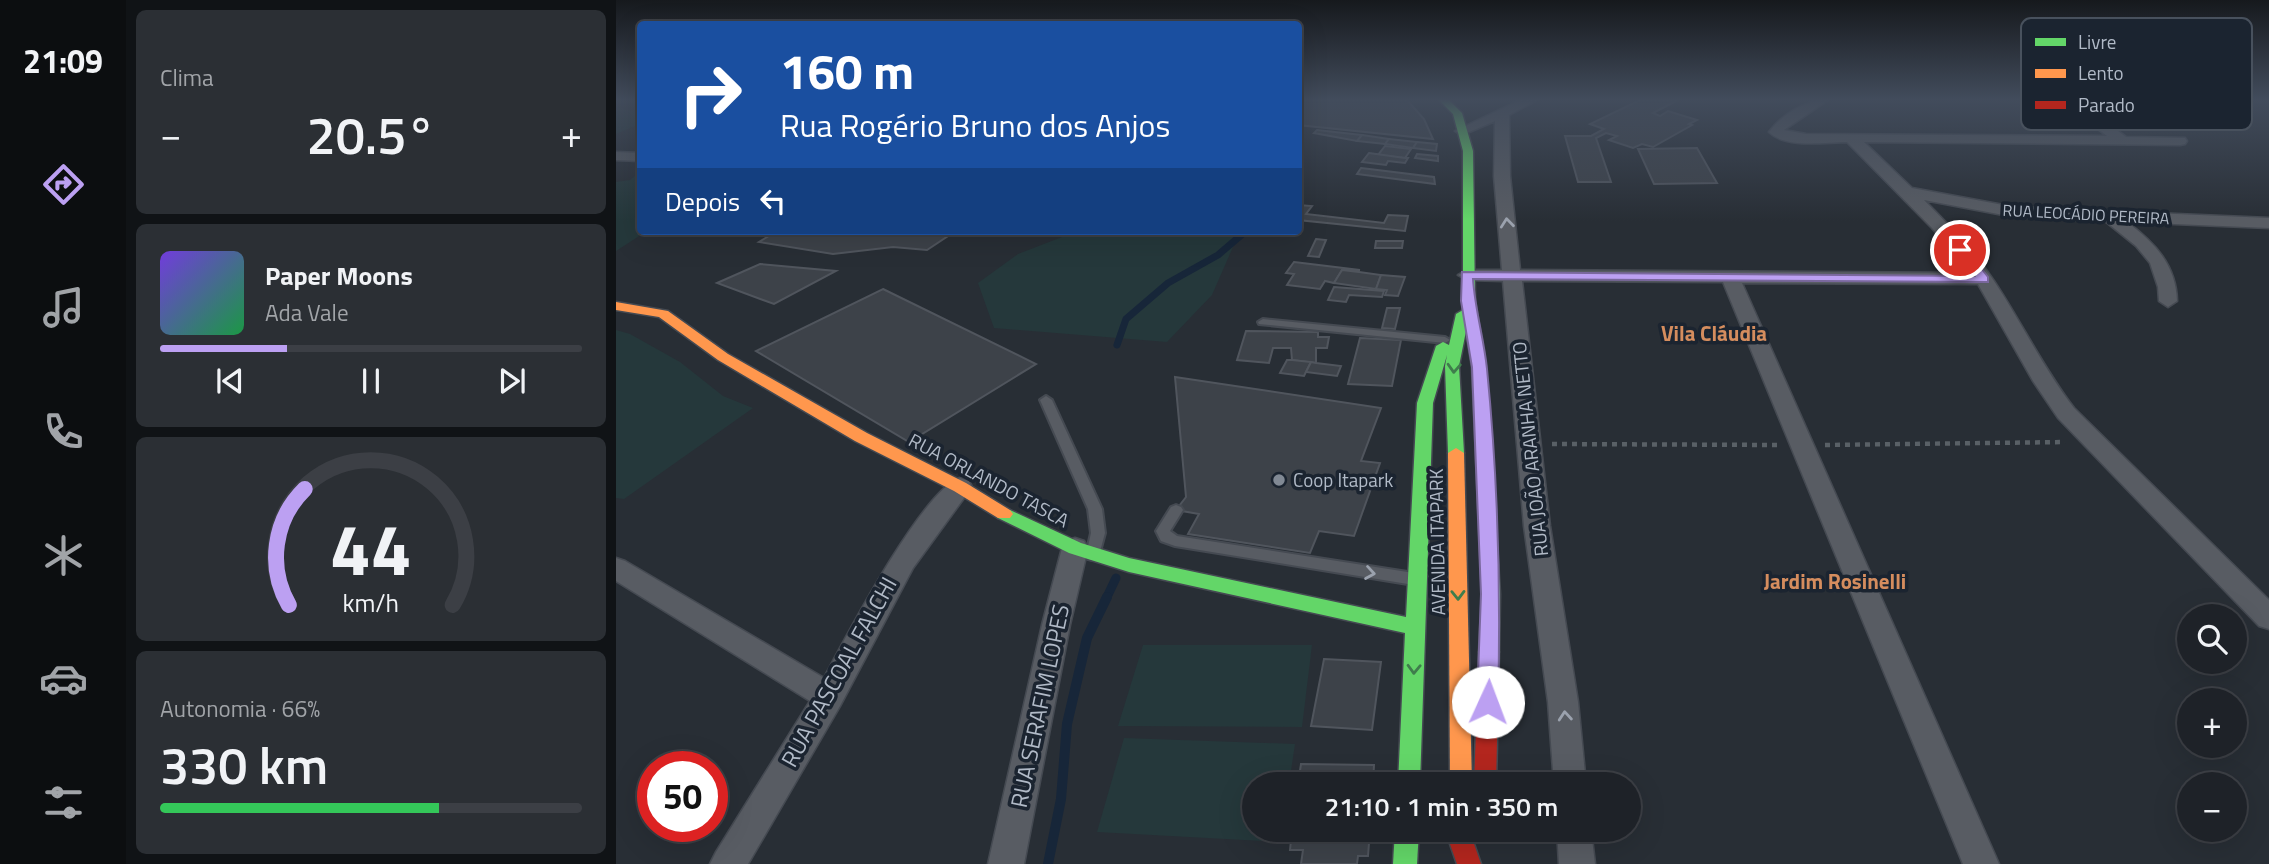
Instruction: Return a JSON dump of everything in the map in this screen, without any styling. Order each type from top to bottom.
[{"type":"main road","name":"AVENIDA ITAPARK","points":[[1465,140],[1468,151],[1468,301],[1479,367],[1491,594],[1485,772]]},
{"type":"main road","name":"AVENIDA ITAPARK","points":[[1461,772],[1456,429],[1452,366],[1468,301]]},
{"type":"main road","name":"RUA ORLANDO TASCA","points":[[616,306],[663,314],[723,357],[861,437],[960,487],[1017,522],[1084,551],[1129,565],[1415,627]]},
{"type":"main road","points":[[1409,772],[1426,403],[1445,340],[1462,318]]},
{"type":"main road","points":[[1424,429],[1483,429]]},
{"type":"main road","points":[[1405,864],[1406,842]]},
{"type":"main road","points":[[1462,842],[1476,860]]},
{"type":"street","name":"RUA JOÃO ARANHA NETTO","points":[[1502,140],[1502,176],[1537,526],[1563,702],[1569,772]]},
{"type":"street","points":[[1853,140],[1948,235],[1983,279],[2043,384],[2066,412],[2269,618]]},
{"type":"street","points":[[2100,140],[2180,141]]},
{"type":"street","points":[[616,156],[637,157]]},
{"type":"street","name":"RUA LEOCÁDIO PEREIRA","points":[[1904,191],[2004,211],[2269,223]]},
{"type":"street","points":[[2110,217],[2151,250],[2167,276],[2168,301]]},
{"type":"street","points":[[1467,275],[1983,279]]},
{"type":"street","points":[[1731,279],[1981,864]]},
{"type":"street","name":"RUA PASCOAL FALCHI","points":[[727,864],[829,697],[902,559],[930,519],[960,487]]},
{"type":"street","name":"RUA SERAFIM LOPES","points":[[1006,864],[1056,625],[1084,551]]},
{"type":"street","points":[[616,568],[829,697]]},
{"type":"street","points":[[1575,842],[1577,864]]},
{"type":"lane","points":[[1263,322],[1445,340]]},
{"type":"lane","points":[[1046,400],[1095,509],[1098,533],[1084,551]]},
{"type":"lane","points":[[1176,510],[1163,530],[1166,537],[1175,541],[1417,580]]},
{"type":"shaded area","points":[[637,174],[637,235],[641,235],[616,251],[616,182],[630,180]]},
{"type":"shaded area","points":[[1067,235],[1238,235],[1212,295],[1167,342],[994,328],[978,283],[1018,254]]},
{"type":"shaded area","points":[[616,330],[630,334],[680,362],[723,396],[753,408],[624,499],[616,498]]},
{"type":"shaded area","points":[[1143,645],[1312,645],[1302,727],[1118,726]]},
{"type":"shaded area","points":[[1124,738],[1295,744],[1291,772],[1242,772],[1242,840],[1097,832]]},
{"type":"building","points":[[1358,140],[1388,140],[1385,144]]},
{"type":"building","points":[[1388,140],[1417,142],[1413,148],[1385,144]]},
{"type":"building","points":[[1566,140],[1597,140],[1611,182],[1578,182]]},
{"type":"building","points":[[1610,140],[1665,140],[1653,147],[1642,144],[1633,148]]},
{"type":"building","points":[[1417,142],[1437,144],[1436,151],[1413,148]]},
{"type":"building","points":[[1385,146],[1411,149],[1405,158],[1378,155]]},
{"type":"building","points":[[1697,148],[1717,183],[1654,184],[1638,149]]},
{"type":"building","points":[[1369,153],[1408,158],[1405,163],[1388,161],[1386,165],[1362,162]]},
{"type":"building","points":[[1417,154],[1438,156],[1438,161],[1415,158]]},
{"type":"building","points":[[1361,168],[1434,177],[1435,184],[1357,174]]},
{"type":"building","points":[[1302,205],[1312,206],[1306,214],[1384,223],[1388,215],[1408,216],[1405,231],[1302,220]]},
{"type":"building","points":[[770,235],[948,236],[927,250],[893,247],[833,254],[759,242]]},
{"type":"building","points":[[1316,239],[1326,240],[1319,257],[1308,256]]},
{"type":"building","points":[[1376,241],[1403,241],[1402,248],[1375,248]]},
{"type":"building","points":[[1294,262],[1360,270],[1342,270],[1334,283],[1325,281],[1320,289],[1287,285],[1294,274],[1286,273]]},
{"type":"building","points":[[760,264],[836,271],[774,304],[717,283]]},
{"type":"building","points":[[1342,270],[1381,275],[1376,289],[1334,283]]},
{"type":"building","points":[[1381,275],[1405,277],[1398,296],[1385,295],[1387,290],[1376,289]]},
{"type":"building","points":[[1334,287],[1384,291],[1382,297],[1349,295],[1346,302],[1328,300]]},
{"type":"building","points":[[883,289],[1036,364],[909,442],[756,351]]},
{"type":"building","points":[[1387,308],[1400,308],[1395,329],[1382,328]]},
{"type":"building","points":[[1246,331],[1318,332],[1318,337],[1329,337],[1327,348],[1316,348],[1316,363],[1292,360],[1291,348],[1273,348],[1269,363],[1237,360]]},
{"type":"building","points":[[1360,338],[1401,340],[1392,386],[1348,384]]},
{"type":"building","points":[[1287,360],[1311,362],[1304,376],[1280,373]]},
{"type":"building","points":[[1311,362],[1341,366],[1337,376],[1306,372]]},
{"type":"building","name":"Coop Itapark","points":[[1175,377],[1381,408],[1361,461],[1380,463],[1354,536],[1319,531],[1310,553],[1188,534],[1199,514],[1176,510],[1186,497]]},
{"type":"building","points":[[1324,659],[1381,662],[1372,730],[1311,726]]},
{"type":"building","points":[[1301,764],[1374,765],[1374,772],[1300,772]]},
{"type":"building","points":[[1291,842],[1369,842],[1368,856],[1358,856],[1357,864],[1301,864],[1303,850],[1290,850]]},
{"type":"waterway","points":[[1117,345],[1126,319],[1168,283],[1218,255],[1241,235]]},
{"type":"waterway","points":[[1106,599],[1116,578]]},
{"type":"waterway","points":[[1048,864],[1061,799],[1067,724],[1087,638],[1107,597]]},
{"type":"traffic: fast","points":[[1465,140],[1468,151],[1468,301],[1479,367],[1491,594],[1489,652]]},
{"type":"traffic: fast","points":[[1456,453],[1452,366],[1463,314]]},
{"type":"traffic: fast","points":[[1410,772],[1425,403],[1443,346]]},
{"type":"traffic: fast","points":[[1004,514],[1075,548],[1129,565],[1415,627]]},
{"type":"traffic: fast","points":[[1405,864],[1406,842]]},
{"type":"traffic: slow","points":[[616,306],[663,314],[723,357],[861,437],[960,487],[1004,514]]},
{"type":"traffic: slow","points":[[1456,453],[1461,772]]},
{"type":"traffic: jam","points":[[1485,772],[1489,652]]},
{"type":"traffic: jam","points":[[1462,842],[1469,864]]},
{"type":"place","name":"Coop Itapark","points":[[1279,480]]},
{"type":"district","name":"Vila Cláudia","points":[[1714,334]]},
{"type":"district","name":"Jardim Rosinelli","points":[[1835,582]]},
{"type":"route","points":[[1488,702],[1491,594],[1479,367],[1468,301],[1467,275],[1983,279],[1960,250]]}]
